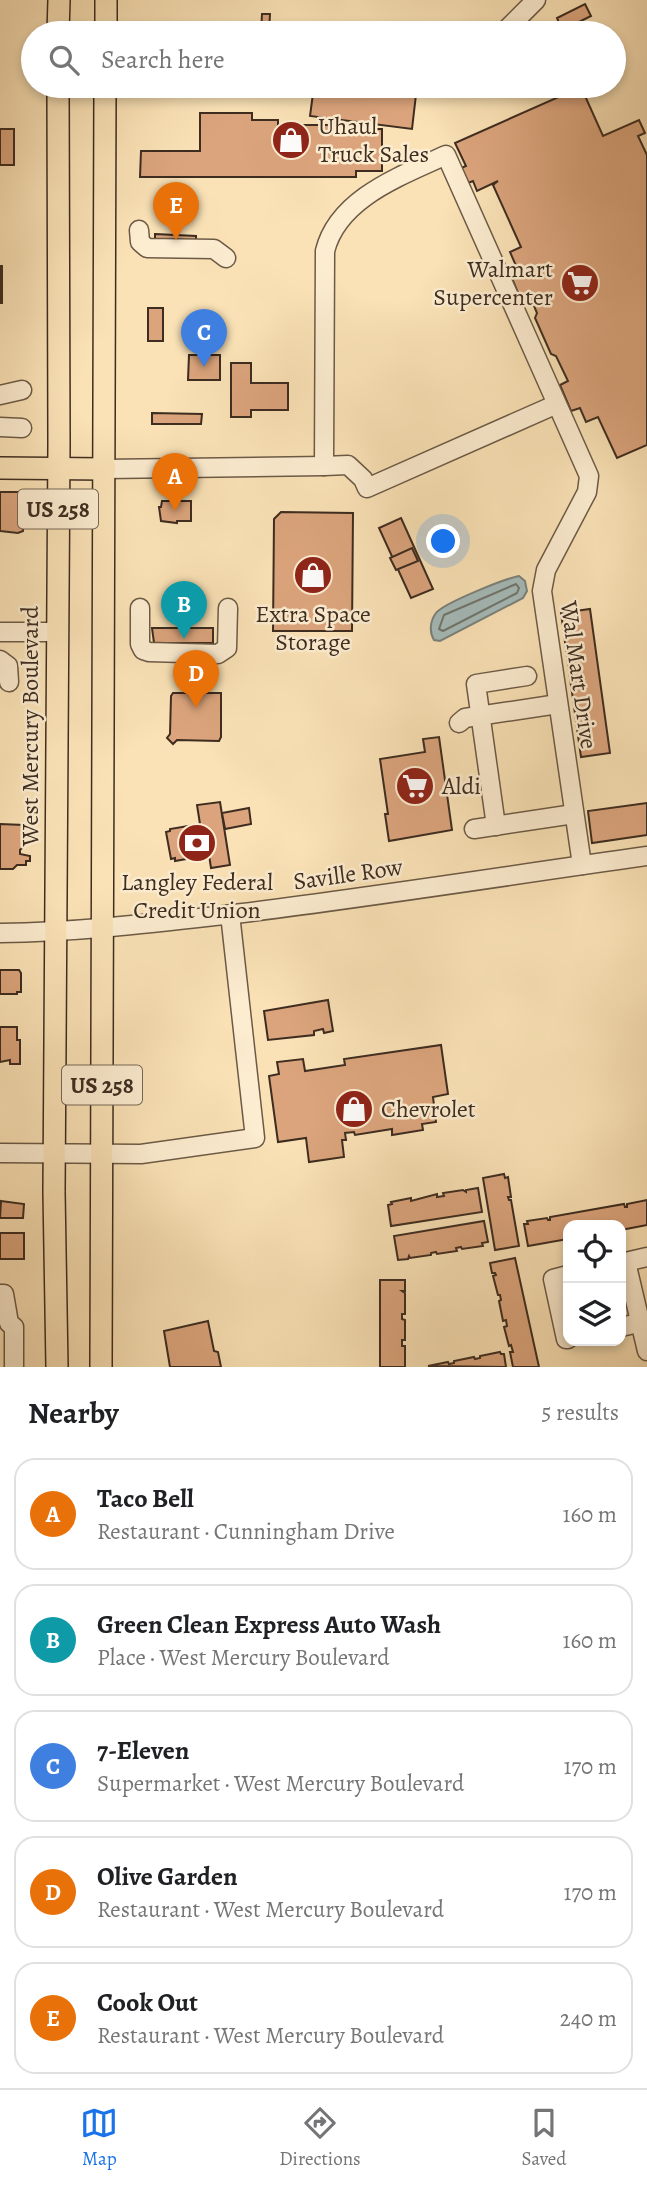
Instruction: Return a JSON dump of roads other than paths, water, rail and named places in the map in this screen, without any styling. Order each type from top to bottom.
[{"type":"main road","points":[[58,21],[59,0]]},
{"type":"main road","points":[[106,0],[106,21]]},
{"type":"main road","name":"West Mercury Boulevard","points":[[57,1367],[54,1153],[58,98]]},
{"type":"main road","name":"US 258","points":[[101,1367],[106,98]]},
{"type":"main road","points":[[0,468],[105,469]]},
{"type":"street","points":[[515,21],[536,0]]},
{"type":"street","name":"Wal Mart Drive","points":[[324,466],[326,251],[330,233],[342,218],[373,192],[446,155],[589,476],[587,492],[546,570],[542,592],[582,865]]},
{"type":"street","points":[[139,230],[140,242],[147,248],[214,249],[226,258]]},
{"type":"street","points":[[0,395],[22,390]]},
{"type":"street","points":[[105,469],[348,465],[363,478],[367,488],[557,404]]},
{"type":"street","points":[[0,427],[22,428]]},
{"type":"street","points":[[141,608],[140,644],[143,650],[218,654],[227,648],[228,608]]},
{"type":"street","points":[[0,632],[57,632]]},
{"type":"street","points":[[0,660],[8,666],[9,682]]},
{"type":"street","points":[[496,826],[476,684],[527,676]]},
{"type":"street","points":[[458,723],[466,718],[558,704]]},
{"type":"street","points":[[474,830],[575,814]]},
{"type":"street","name":"Saville Row","points":[[0,933],[102,929],[230,914],[647,856]]},
{"type":"street","points":[[0,1153],[141,1154],[255,1138],[230,914]]},
{"type":"street","points":[[626,1262],[647,1257]]},
{"type":"street","points":[[626,1272],[643,1322],[647,1351]]},
{"type":"street","points":[[563,1276],[553,1279],[563,1325]]},
{"type":"street","points":[[0,1294],[4,1294],[9,1356]]},
{"type":"water","points":[[519,576],[525,581],[527,591],[523,598],[440,641],[434,640],[431,623],[441,609],[475,592]]},
{"type":"place","name":"Uhaul Truck Sales","points":[[291,140]]},
{"type":"place","name":"Cook Out","points":[[176,240]]},
{"type":"place","name":"Walmart Supercenter","points":[[580,283]]},
{"type":"place","name":"7-Eleven","points":[[204,367]]},
{"type":"place","name":"Taco Bell","points":[[175,511]]},
{"type":"place","name":"Extra Space Storage","points":[[313,575]]},
{"type":"place","name":"Green Clean Express Auto Wash","points":[[184,639]]},
{"type":"place","name":"Olive Garden","points":[[196,708]]},
{"type":"place","name":"Aldi","points":[[415,786]]},
{"type":"place","name":"Langley Federal Credit Union","points":[[197,843]]},
{"type":"place","name":"Chevrolet","points":[[354,1109]]}]
